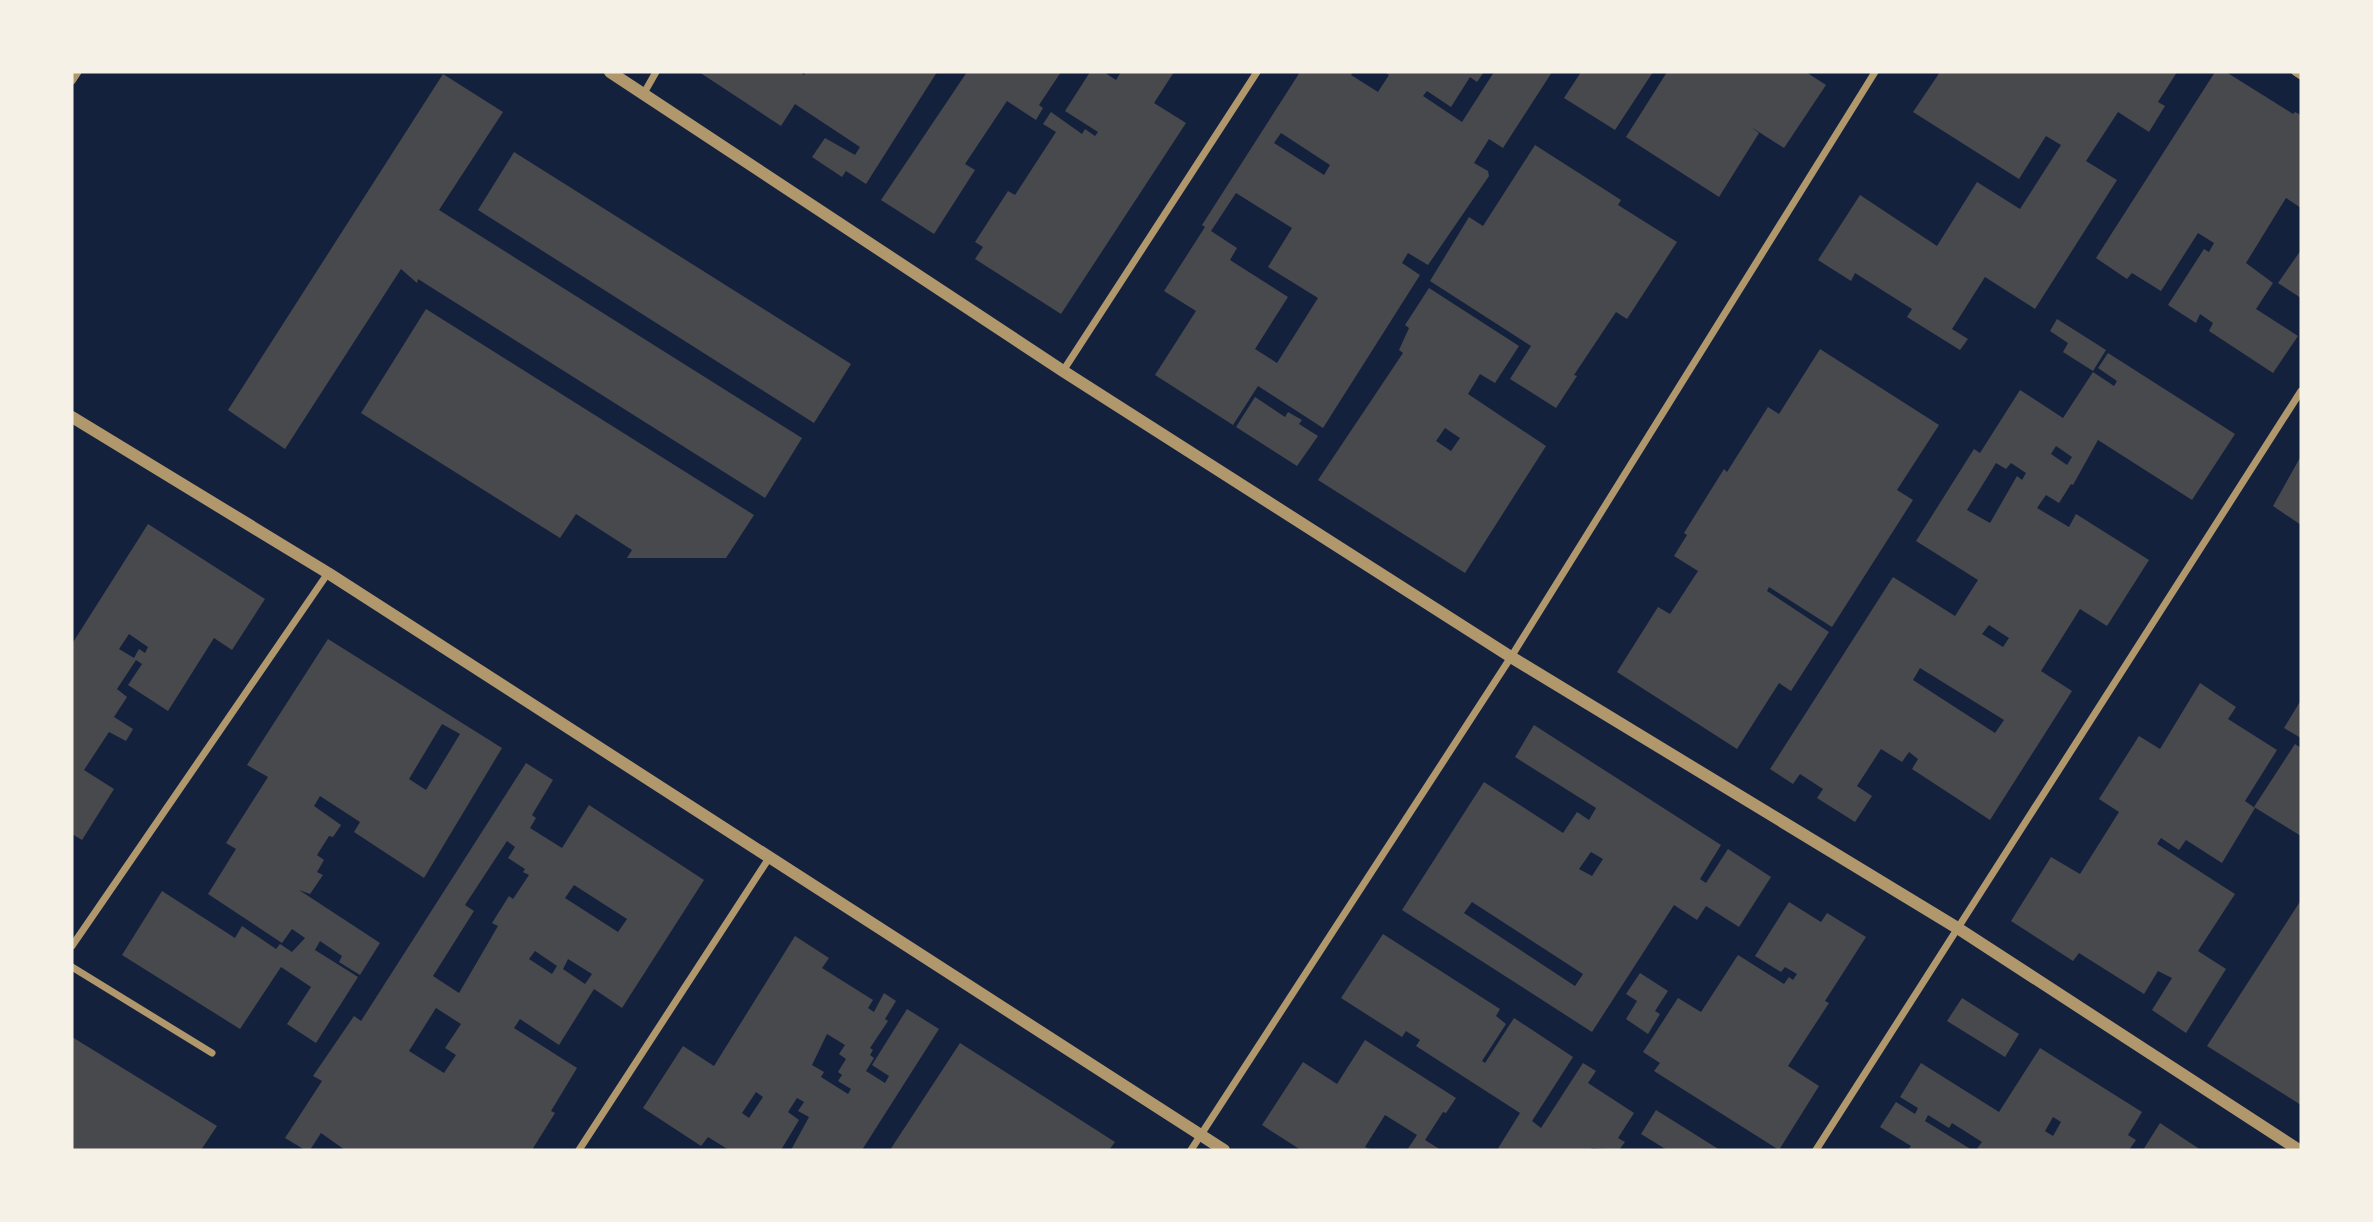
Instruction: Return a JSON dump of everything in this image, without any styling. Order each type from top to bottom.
[{"type":"street","points":[[72,81],[78,72]]},
{"type":"street","points":[[610,72],[1063,371],[1511,657],[1959,929],[2299,1150]]},
{"type":"street","points":[[644,93],[656,72]]},
{"type":"street","points":[[1063,371],[1257,72]]},
{"type":"street","points":[[1191,1150],[1511,657],[1875,72]]},
{"type":"street","points":[[2295,72],[2301,76]]},
{"type":"street","points":[[1816,1150],[2301,391]]},
{"type":"street","points":[[72,417],[328,573],[1224,1150]]},
{"type":"street","points":[[72,946],[328,573]]},
{"type":"street","points":[[579,1150],[769,858]]},
{"type":"street","points":[[72,967],[212,1053]]},
{"type":"building","points":[[699,72],[800,72],[804,75],[806,72],[937,72],[866,184],[846,171],[842,177],[812,157],[825,138],[855,155],[860,147],[795,104],[781,126]]},
{"type":"building","points":[[967,72],[1061,72],[1039,105],[1043,108],[1036,120],[1007,101],[965,164],[975,170],[934,234],[881,200]]},
{"type":"building","points":[[1090,72],[1104,72],[1116,80],[1121,72],[1174,72],[1154,103],[1186,123],[1061,314],[975,259],[983,247],[975,242],[1008,191],[1015,195],[1056,132],[1043,124],[1051,112],[1082,134],[1085,129],[1095,136],[1098,132],[1065,111]]},
{"type":"building","points":[[1300,72],[1353,72],[1351,75],[1378,92],[1389,75],[1384,72],[1484,72],[1477,82],[1470,77],[1451,107],[1427,91],[1423,96],[1462,122],[1494,72],[1552,72],[1503,148],[1489,139],[1474,163],[1488,171],[1489,176],[1428,265],[1408,253],[1402,263],[1420,275],[1323,428],[1258,386],[1233,425],[1155,375],[1196,311],[1164,291],[1205,227],[1202,225]],"holes":[[[1281,133],[1330,165],[1324,175],[1274,143]],[[1236,193],[1292,228],[1268,267],[1318,298],[1277,363],[1255,349],[1288,297],[1230,260],[1237,248],[1211,231]]]},
{"type":"building","points":[[1581,72],[1653,72],[1615,130],[1564,98]]},
{"type":"building","points":[[1667,72],[1806,72],[1826,85],[1784,148],[1751,127],[1759,133],[1719,197],[1626,137]]},
{"type":"building","points":[[1940,72],[2177,72],[2158,102],[2165,106],[2149,132],[2118,112],[2086,161],[2117,180],[2035,309],[1985,277],[1952,329],[1968,339],[1960,350],[1907,317],[1912,309],[1855,273],[1851,281],[1818,260],[1860,195],[1937,246],[1977,182],[2020,209],[2061,145],[2046,136],[2019,179],[1913,112]]},
{"type":"building","points":[[2215,72],[2226,72],[2293,114],[2295,112],[2301,115],[2301,208],[2286,198],[2246,263],[2273,283],[2256,309],[2298,336],[2273,373],[2209,331],[2213,323],[2200,314],[2196,323],[2168,305],[2204,249],[2209,252],[2214,243],[2198,233],[2161,291],[2132,273],[2127,279],[2096,258]]},
{"type":"building","points":[[443,74],[503,112],[439,210],[802,438],[765,498],[418,279],[417,283],[401,269],[285,449],[228,410]]},
{"type":"building","points":[[1535,145],[1621,200],[1618,205],[1677,242],[1627,319],[1616,312],[1574,375],[1577,376],[1556,408],[1510,379],[1531,346],[1430,281],[1469,217],[1483,226]]},
{"type":"building","points":[[514,152],[851,364],[814,423],[478,210]]},
{"type":"building","points":[[2301,250],[2301,298],[2278,283]]},
{"type":"building","points":[[1429,288],[1519,346],[1495,383],[1480,374],[1468,394],[1546,446],[1465,573],[1318,480],[1403,353],[1399,350],[1409,328],[1405,325]],"holes":[[[1445,428],[1460,438],[1451,451],[1436,441]]]},
{"type":"building","points":[[426,309],[754,515],[726,558],[627,558],[632,550],[576,514],[560,538],[361,413]]},
{"type":"building","points":[[2057,319],[2106,350],[2093,371],[2063,352],[2068,343],[2050,331]]},
{"type":"building","points":[[1820,349],[1939,425],[1897,490],[1913,500],[1832,627],[1769,587],[1767,591],[1829,632],[1791,691],[1779,683],[1737,749],[1617,672],[1658,607],[1670,614],[1698,571],[1674,556],[1687,535],[1684,533],[1724,469],[1727,472],[1768,407],[1779,414]]},
{"type":"building","points":[[2108,353],[2235,434],[2192,500],[2098,440],[2073,485],[2071,484],[2059,503],[2046,495],[2037,508],[2069,527],[2076,514],[2149,560],[2107,626],[2080,609],[2041,671],[2072,691],[1990,820],[1912,769],[1918,759],[1909,752],[1902,762],[1881,749],[1857,786],[1872,796],[1855,822],[1817,798],[1823,789],[1800,774],[1793,784],[1770,769],[1893,577],[1955,616],[1978,580],[1916,541],[1974,449],[1980,453],[2020,390],[2063,418],[2093,372],[2114,386],[2117,381],[2098,368]],"holes":[[[2056,446],[2072,457],[2067,465],[2051,454]],[[1996,463],[2006,469],[2011,463],[2026,473],[2022,480],[2017,476],[1990,523],[1967,510]],[[1989,625],[2009,638],[2003,647],[1982,634]],[[1920,668],[2004,720],[1995,733],[1913,680]]]},
{"type":"building","points":[[1255,397],[1285,417],[1288,412],[1302,420],[1299,424],[1318,436],[1297,466],[1236,427]]},
{"type":"building","points":[[2301,456],[2301,525],[2273,506]]},
{"type":"building","points":[[148,524],[265,599],[232,650],[214,638],[168,711],[128,685],[142,664],[136,660],[117,689],[127,697],[114,717],[133,729],[126,741],[109,732],[84,770],[114,789],[82,840],[72,834],[72,644]],"holes":[[[129,634],[148,647],[145,653],[139,649],[134,658],[119,649]]]},
{"type":"building","points":[[328,639],[502,748],[424,878],[354,832],[360,822],[320,796],[314,806],[341,825],[333,837],[329,836],[317,855],[324,860],[317,872],[323,875],[310,894],[299,890],[380,943],[360,975],[339,962],[342,956],[320,941],[315,950],[358,977],[316,1043],[287,1024],[311,987],[281,967],[240,1029],[122,955],[162,891],[235,938],[242,926],[276,949],[280,944],[292,952],[305,938],[292,929],[282,943],[208,894],[236,849],[226,843],[268,777],[247,765]],"holes":[[[442,724],[460,734],[426,790],[409,779]]]},
{"type":"building","points":[[2200,683],[2236,707],[2228,719],[2277,750],[2245,801],[2255,808],[2222,863],[2186,840],[2179,850],[2161,838],[2157,844],[2235,894],[2198,951],[2226,969],[2186,1033],[2152,1010],[2172,978],[2158,971],[2144,994],[2079,953],[2073,961],[2011,921],[2051,857],[2080,874],[2119,812],[2099,799],[2139,736],[2160,749]]},
{"type":"building","points":[[2301,700],[2301,738],[2284,728]]},
{"type":"building","points":[[1534,725],[1721,845],[1700,879],[1706,883],[1728,849],[1771,877],[1739,927],[1706,906],[1697,920],[1674,905],[1592,1032],[1402,910],[1484,782],[1563,833],[1577,812],[1589,820],[1596,808],[1515,757]],"holes":[[[1591,852],[1603,859],[1592,876],[1579,869]],[[1472,902],[1583,974],[1575,986],[1464,913]]]},
{"type":"building","points":[[2295,744],[2301,748],[2301,836],[2254,807]]},
{"type":"building","points":[[526,763],[553,780],[532,815],[536,818],[530,828],[562,848],[589,805],[704,880],[622,1008],[594,989],[559,1045],[520,1019],[514,1028],[577,1068],[551,1111],[555,1113],[532,1150],[345,1150],[321,1133],[310,1150],[305,1150],[285,1138],[322,1081],[313,1076],[354,1016],[361,1021]],"holes":[[[507,841],[515,847],[508,858],[525,869],[523,872],[529,875],[513,899],[509,896],[492,923],[498,926],[459,993],[433,976],[474,911],[465,905]],[[574,885],[627,919],[618,932],[565,898]],[[535,951],[557,966],[552,974],[529,959]],[[568,959],[592,974],[585,984],[563,969]],[[436,1008],[461,1024],[445,1048],[456,1055],[444,1073],[409,1051]]]},
{"type":"building","points":[[2301,900],[2301,1105],[2207,1046]]},
{"type":"building","points":[[1789,902],[1821,922],[1827,913],[1866,937],[1825,1001],[1829,1003],[1788,1066],[1819,1086],[1779,1150],[1654,1071],[1660,1063],[1643,1052],[1678,998],[1701,1012],[1738,955],[1784,984],[1789,977],[1793,980],[1797,974],[1785,967],[1781,972],[1755,956]]},
{"type":"building","points":[[1383,934],[1500,1009],[1496,1016],[1506,1024],[1482,1061],[1485,1063],[1514,1018],[1573,1057],[1532,1121],[1541,1128],[1583,1063],[1596,1071],[1588,1083],[1634,1113],[1618,1138],[1625,1142],[1619,1150],[1497,1150],[1520,1113],[1416,1046],[1420,1040],[1406,1031],[1402,1037],[1341,998]]},
{"type":"building","points":[[795,936],[829,958],[822,968],[873,1000],[868,1008],[874,1012],[884,993],[896,1001],[885,1019],[888,1021],[870,1048],[873,1050],[870,1055],[874,1058],[866,1071],[885,1083],[889,1076],[872,1065],[907,1009],[939,1029],[862,1150],[791,1150],[809,1117],[798,1111],[804,1102],[797,1098],[788,1112],[799,1120],[781,1150],[729,1150],[708,1137],[701,1146],[643,1108],[683,1046],[714,1066]],"holes":[[[827,1034],[845,1045],[839,1054],[846,1059],[838,1072],[842,1075],[838,1081],[851,1089],[848,1094],[821,1077],[824,1072],[812,1065]],[[756,1092],[763,1097],[749,1118],[742,1113]]]},
{"type":"building","points":[[1640,973],[1668,991],[1655,1011],[1660,1014],[1648,1034],[1626,1019],[1637,1001],[1626,994]]},
{"type":"building","points":[[1962,998],[2019,1034],[2005,1057],[1947,1021]]},
{"type":"building","points":[[72,1037],[217,1126],[201,1150],[72,1150]]},
{"type":"building","points":[[1365,1040],[1456,1098],[1446,1113],[1443,1112],[1425,1140],[1441,1150],[1407,1150],[1417,1135],[1385,1115],[1365,1147],[1373,1150],[1301,1150],[1262,1125],[1303,1062],[1337,1084]]},
{"type":"building","points":[[960,1043],[1115,1142],[1109,1150],[890,1150]]},
{"type":"building","points":[[2040,1048],[2142,1112],[2128,1135],[2136,1140],[2129,1150],[1976,1150],[1982,1142],[1952,1123],[1949,1128],[1928,1115],[1925,1121],[1972,1150],[1908,1150],[1911,1146],[1880,1127],[1896,1102],[1915,1114],[1918,1108],[1900,1097],[1921,1063],[1999,1112]],"holes":[[[2053,1117],[2061,1122],[2053,1136],[2045,1131]]]},
{"type":"building","points":[[1656,1110],[1720,1150],[1667,1150],[1641,1134]]},
{"type":"building","points":[[2160,1123],[2201,1150],[2143,1150]]}]
